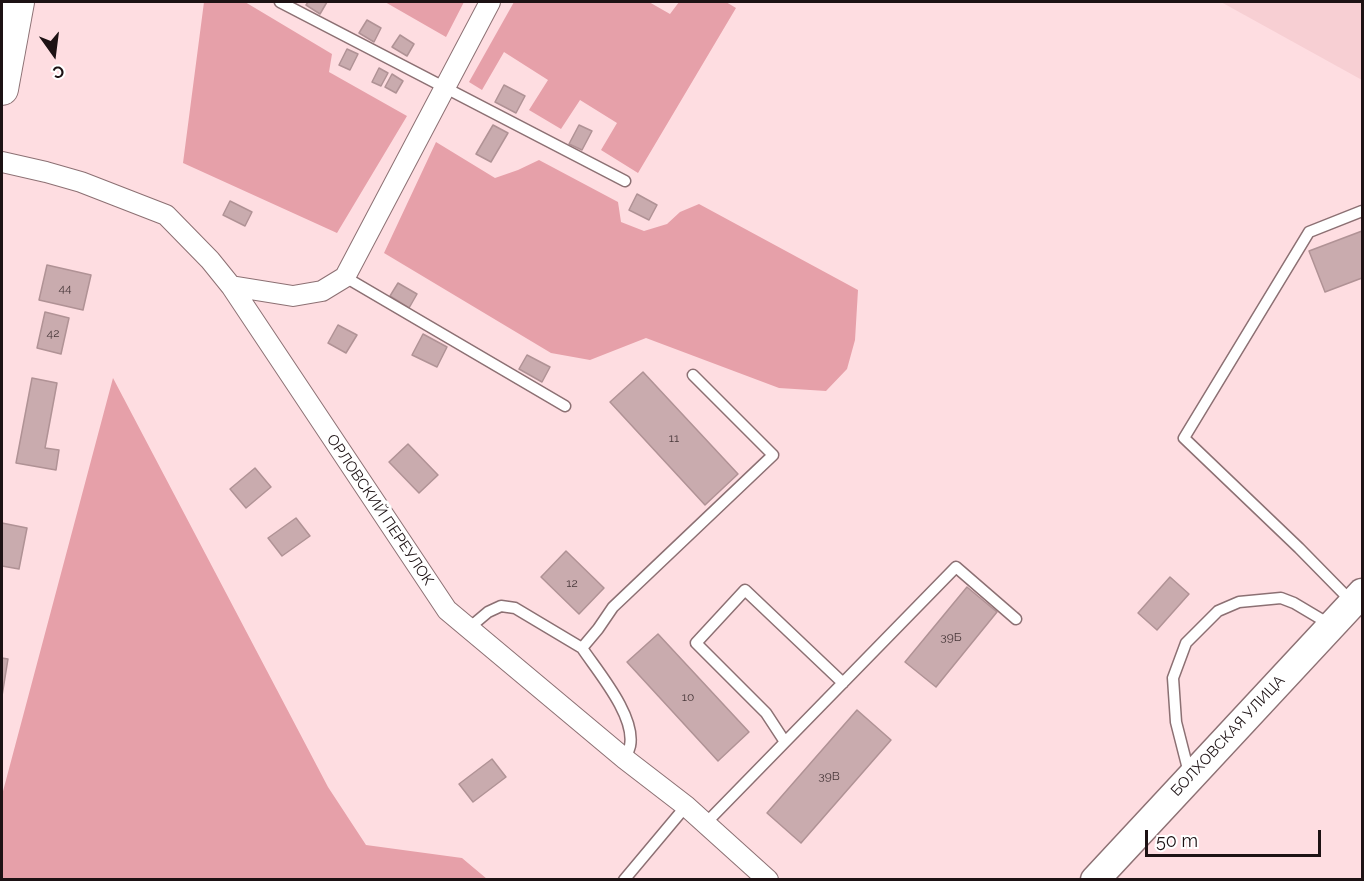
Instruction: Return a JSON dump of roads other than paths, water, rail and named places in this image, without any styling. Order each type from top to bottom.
[{"type":"main road","points":[[2,89],[18,2]]},
{"type":"main road","name":"БОЛХОВСКАЯ УЛИЦА","points":[[1095,879],[1358,598]]},
{"type":"street","points":[[231,286],[293,296],[322,291],[345,277],[490,2]]},
{"type":"street","name":"ОРЛОВСКИЙ ПЕРЕУЛОК","points":[[2,162],[81,182],[166,215],[210,260],[231,286],[447,610],[625,759],[686,806],[768,879]]},
{"type":"lane","points":[[280,2],[625,181]]},
{"type":"lane","points":[[1358,598],[1299,548],[1184,438],[1309,232],[1362,211]]},
{"type":"lane","points":[[345,277],[565,406]]},
{"type":"lane","points":[[582,648],[613,607],[773,455],[693,375]]},
{"type":"lane","points":[[705,824],[956,567],[1016,619]]},
{"type":"lane","points":[[785,742],[766,713],[696,643],[745,590],[843,682]]},
{"type":"lane","points":[[1190,777],[1176,722],[1173,678],[1186,643],[1218,611],[1239,602],[1281,597],[1332,625]]},
{"type":"lane","points":[[469,628],[488,612],[501,606],[515,608],[582,648],[623,709],[629,730],[630,745],[625,759]]},
{"type":"lane","points":[[624,879],[686,806]]}]
